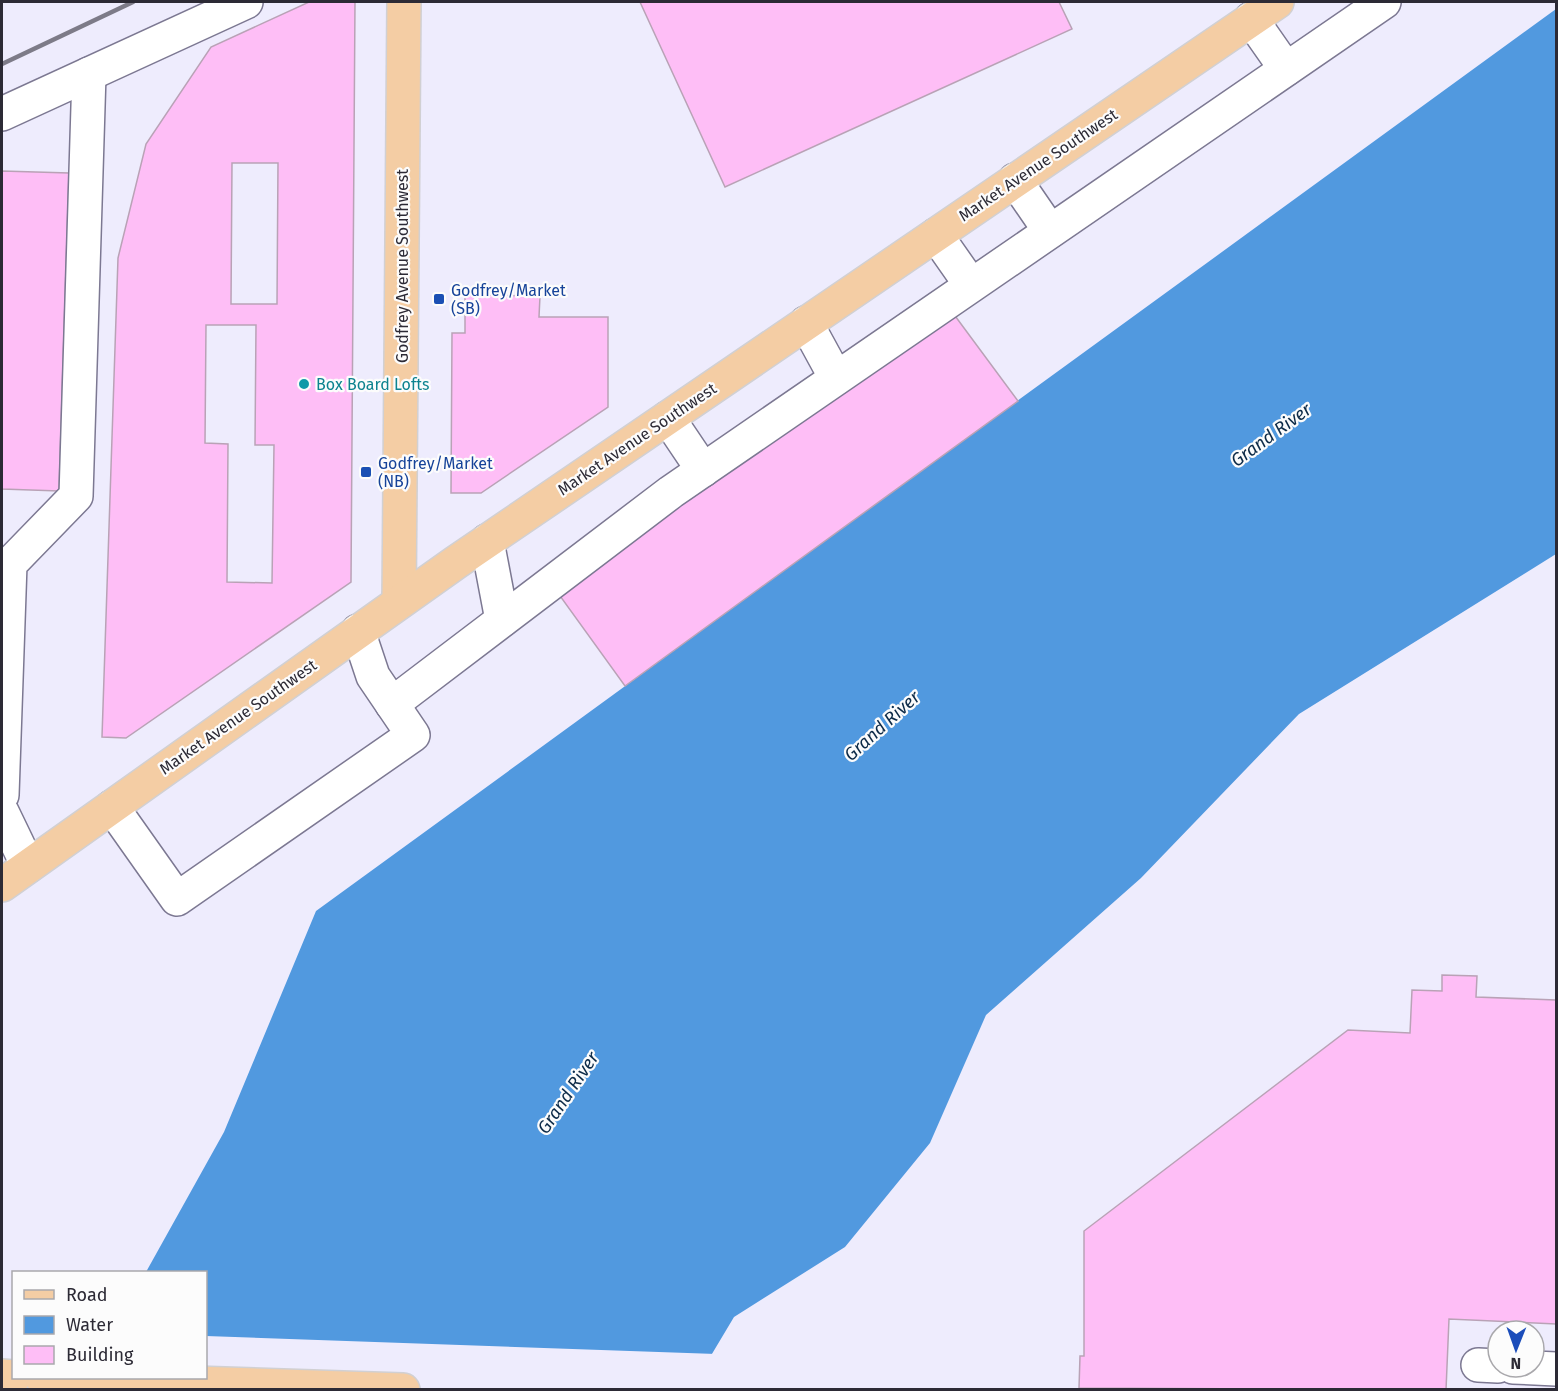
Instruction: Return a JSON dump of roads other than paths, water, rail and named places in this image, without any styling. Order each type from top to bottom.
[{"type":"main road","name":"Godfrey Avenue Southwest","points":[[399,602],[404,2]]},
{"type":"main road","name":"Market Avenue Southwest","points":[[2,885],[399,602],[1264,10]]},
{"type":"main road","points":[[102,1379],[403,1389]]},
{"type":"lane","points":[[2,114],[246,2]]},
{"type":"lane","points":[[392,704],[703,470],[1384,2]]},
{"type":"lane","points":[[1264,10],[1286,69]]},
{"type":"lane","points":[[2,795],[3,712],[10,564],[76,496],[89,74]]},
{"type":"lane","points":[[1015,180],[1050,231]]},
{"type":"lane","points":[[936,234],[971,285]]},
{"type":"lane","points":[[806,323],[836,378]]},
{"type":"lane","points":[[668,418],[703,470]]},
{"type":"lane","points":[[487,541],[502,620]]},
{"type":"lane","points":[[112,807],[177,899],[413,735],[373,676],[358,631]]},
{"type":"lane","points":[[2,812],[28,866]]},
{"type":"water","name":"Grand River","points":[[1556,9],[1556,554],[1299,714],[1141,878],[986,1015],[930,1143],[845,1247],[734,1317],[691,1389],[207,1378],[207,1271],[147,1271],[224,1132],[316,911]]},
{"type":"railway","points":[[2,64],[133,2]]},
{"type":"place","name":"Godfrey/Market (SB)","points":[[439,299]]},
{"type":"place","name":"Box Board Lofts","points":[[304,384]]},
{"type":"place","name":"Godfrey/Market (NB)","points":[[366,472]]}]
